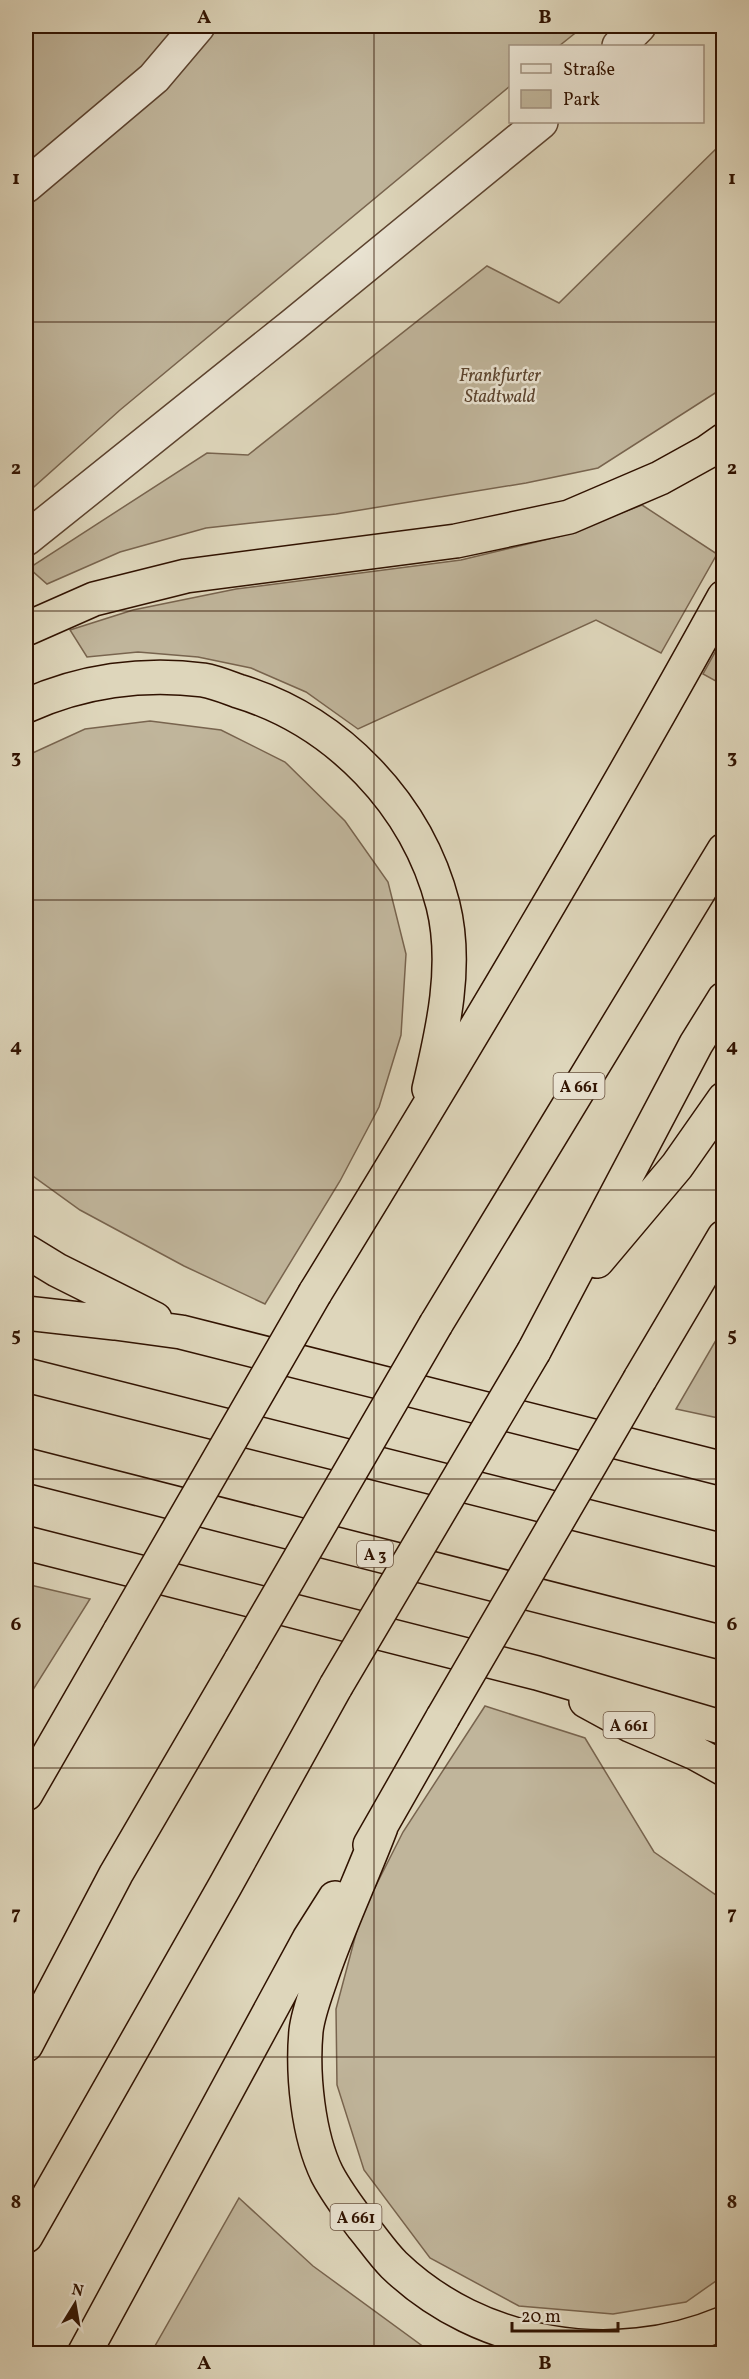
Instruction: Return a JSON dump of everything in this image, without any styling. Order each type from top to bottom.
[{"type":"highway","points":[[26,629],[94,599],[186,576],[456,541],[568,517],[660,478],[707,452],[723,440]]},
{"type":"highway","points":[[26,1794],[315,1293],[418,1126],[627,771],[723,597]]},
{"type":"highway","points":[[26,706],[57,692],[105,681],[157,677],[205,681],[255,696],[296,714],[341,745],[365,766],[411,825],[443,905],[449,947],[444,1019],[429,1090],[418,1126]]},
{"type":"highway","name":"A 661","points":[[26,2045],[116,1874],[436,1324],[723,850]]},
{"type":"highway","points":[[26,2236],[336,1686],[534,1351],[690,1054],[723,999]]},
{"type":"highway","points":[[534,1351],[603,1254],[677,1166],[723,1100]]},
{"type":"highway","points":[[84,2354],[309,1939],[381,1827],[442,1718],[723,1237]]},
{"type":"highway","points":[[26,1251],[57,1270],[181,1332]]},
{"type":"highway","points":[[26,1313],[181,1332],[723,1469]]},
{"type":"highway","points":[[26,1375],[723,1551]]},
{"type":"highway","name":"A 3","points":[[26,1465],[723,1643]]},
{"type":"highway","points":[[26,1543],[537,1673],[723,1728]]},
{"type":"highway","name":"A 661","points":[[537,1673],[630,1725],[695,1753],[723,1769]]},
{"type":"highway","name":"A 661","points":[[381,1827],[333,1942],[306,2030],[310,2113],[326,2172],[342,2199],[394,2264],[426,2291],[483,2323],[519,2336],[560,2345],[641,2345],[681,2337],[723,2323]]},
{"type":"lane","points":[[26,186],[154,78],[198,26]]},
{"type":"lane","points":[[620,45],[639,26]]},
{"type":"lane","points":[[26,539],[540,123]]},
{"type":"green space","points":[[26,26],[584,26],[560,45],[509,45],[509,87],[120,410],[26,494]]},
{"type":"green space","name":"Frankfurter Stadtwald","points":[[723,142],[723,388],[598,468],[526,483],[336,514],[206,528],[120,552],[47,584],[29,568],[207,453],[248,455],[487,266],[559,303]]},
{"type":"green space","points":[[642,505],[717,554],[661,653],[596,620],[358,729],[306,692],[251,668],[198,657],[138,652],[87,657],[70,630],[133,610],[236,589],[461,560],[561,536]]},
{"type":"green space","points":[[723,638],[723,685],[703,674]]},
{"type":"green space","points":[[150,721],[221,730],[285,762],[345,821],[388,882],[406,954],[401,1035],[379,1107],[340,1181],[265,1304],[184,1266],[80,1210],[26,1171],[26,756],[85,729]]},
{"type":"green space","points":[[723,1328],[723,1419],[676,1409]]},
{"type":"green space","points":[[26,1584],[90,1599],[26,1701]]},
{"type":"green space","points":[[485,1706],[585,1738],[654,1852],[723,1900],[723,2276],[686,2302],[613,2314],[519,2306],[430,2258],[364,2170],[337,2085],[336,2009],[361,1915],[403,1832]]},
{"type":"green space","points":[[239,2198],[313,2266],[432,2353],[151,2353]]}]
